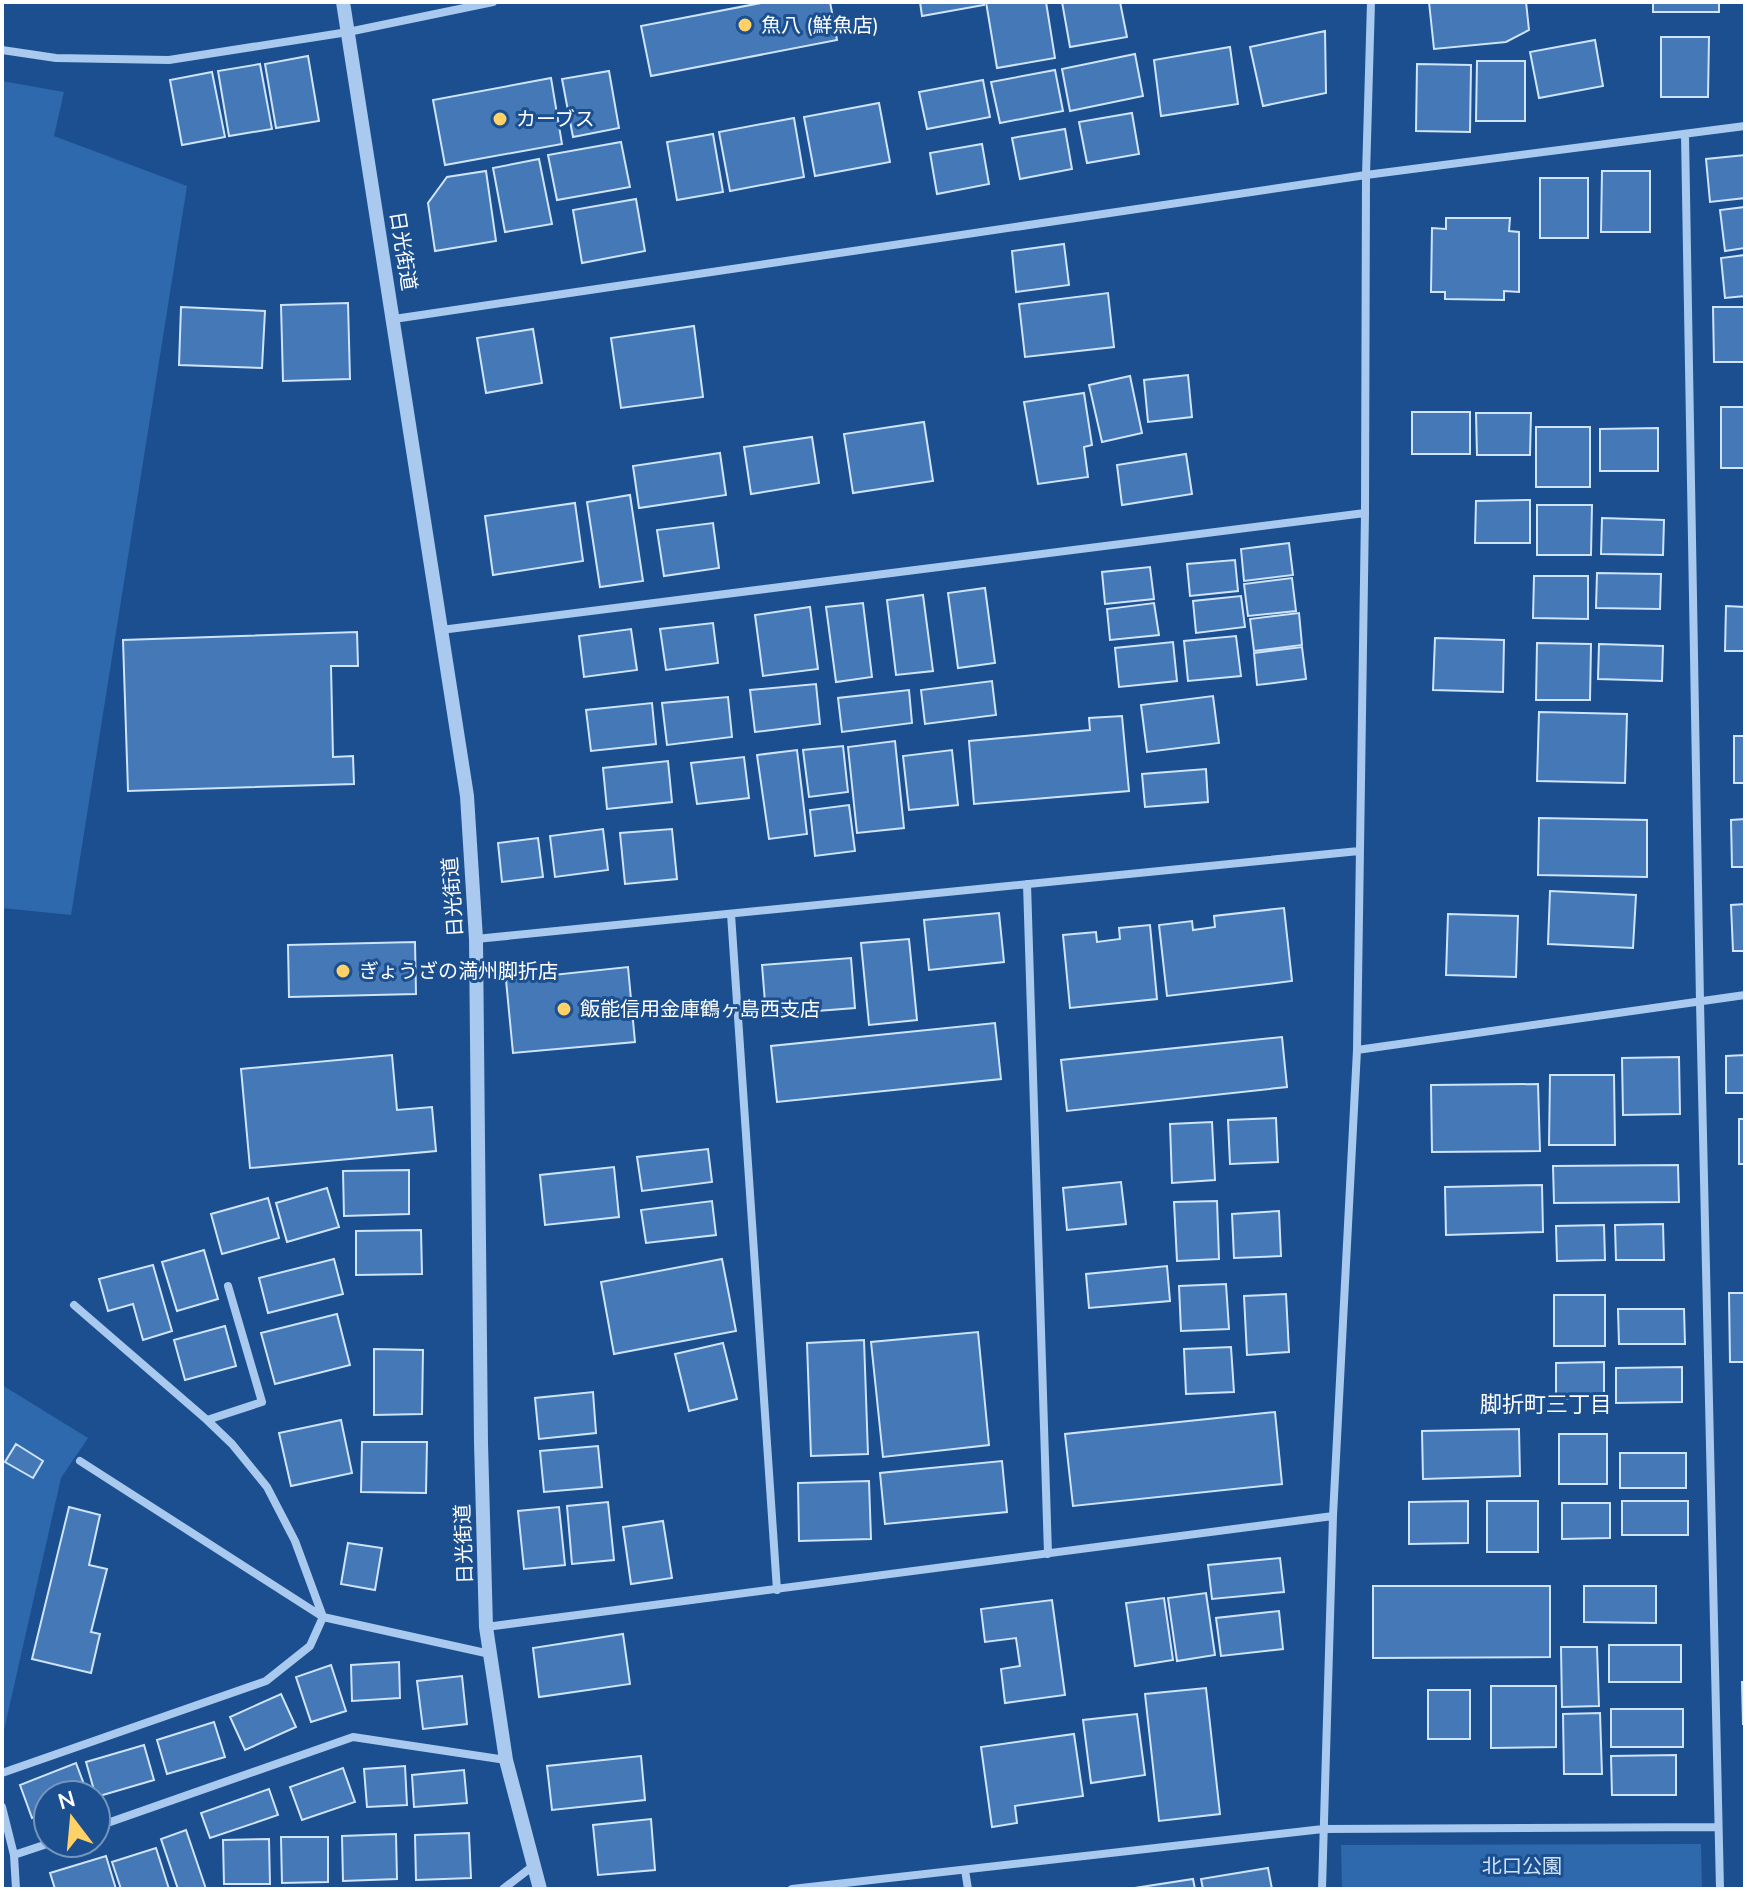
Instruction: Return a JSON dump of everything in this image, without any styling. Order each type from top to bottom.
[{"type":"street","name":"日光街道","points":[[343,2],[467,796],[476,939],[486,1627],[506,1760],[540,1889]]},
{"type":"street","points":[[2,50],[56,58],[169,60],[348,32],[493,2]]},
{"type":"street","points":[[1322,1889],[1333,1516],[1357,1050],[1365,513],[1366,175],[1371,2]]},
{"type":"street","points":[[394,319],[1366,175],[1745,126]]},
{"type":"street","points":[[1685,135],[1720,1889]]},
{"type":"street","points":[[441,630],[1365,513]]},
{"type":"street","points":[[476,939],[1359,851]]},
{"type":"street","points":[[1027,884],[1048,1554]]},
{"type":"street","points":[[731,914],[777,1590]]},
{"type":"street","points":[[1357,1050],[1745,995]]},
{"type":"street","points":[[207,1420],[262,1402],[228,1286]]},
{"type":"street","points":[[2,1773],[266,1681],[310,1646],[323,1617],[295,1541],[267,1487],[232,1444],[207,1420],[74,1305]]},
{"type":"street","points":[[80,1461],[323,1617],[490,1654]]},
{"type":"street","points":[[486,1627],[1333,1516]]},
{"type":"street","points":[[112,1821],[353,1737],[506,1760]]},
{"type":"street","points":[[2,1807],[14,1855],[16,1889]]},
{"type":"street","points":[[792,1889],[1323,1829],[1718,1827]]},
{"type":"street","points":[[14,1855],[32,1849]]},
{"type":"street","points":[[503,1889],[533,1866]]},
{"type":"street","points":[[965,1870],[968,1889]]},
{"type":"green space","points":[[2,81],[64,92],[54,136],[187,186],[71,915],[2,908]]},
{"type":"green space","points":[[2,1385],[88,1438],[61,1478],[2,1739]]},
{"type":"green space","name":"北口公園","points":[[1701,1844],[1702,1889],[1342,1889],[1341,1845]]},
{"type":"building","points":[[766,2],[830,2],[837,40],[651,76],[641,26]]},
{"type":"building","points":[[920,2],[984,2],[984,5],[922,16]]},
{"type":"building","points":[[986,2],[1046,2],[1055,58],[997,68]]},
{"type":"building","points":[[1062,2],[1120,2],[1127,37],[1070,47]]},
{"type":"building","points":[[1429,2],[1526,2],[1529,30],[1506,42],[1434,49]]},
{"type":"building","points":[[1653,2],[1719,2],[1719,12],[1653,12]]},
{"type":"building","points":[[1325,31],[1326,93],[1263,106],[1250,47]]},
{"type":"building","points":[[1661,37],[1709,37],[1708,97],[1661,97]]},
{"type":"building","points":[[1595,40],[1603,86],[1539,98],[1530,52]]},
{"type":"building","points":[[1230,47],[1238,104],[1161,116],[1154,60]]},
{"type":"building","points":[[1135,54],[1143,96],[1070,111],[1062,69]]},
{"type":"building","points":[[308,56],[319,121],[276,128],[265,64]]},
{"type":"building","points":[[1477,61],[1525,61],[1525,121],[1476,121]]},
{"type":"building","points":[[260,64],[272,129],[229,136],[218,71]]},
{"type":"building","points":[[1417,64],[1471,65],[1470,132],[1416,131]]},
{"type":"building","points":[[1055,70],[1063,111],[1000,123],[991,82]]},
{"type":"building","points":[[609,71],[619,128],[573,137],[562,79]]},
{"type":"building","points":[[212,72],[225,137],[182,145],[170,80]]},
{"type":"building","points":[[551,78],[562,144],[445,165],[433,100]]},
{"type":"building","points":[[983,80],[990,117],[927,129],[919,92]]},
{"type":"building","points":[[879,103],[890,162],[815,176],[804,117]]},
{"type":"building","points":[[1132,113],[1139,154],[1087,163],[1079,122]]},
{"type":"building","points":[[794,118],[804,177],[730,191],[719,132]]},
{"type":"building","points":[[1065,129],[1072,169],[1020,179],[1012,138]]},
{"type":"building","points":[[713,134],[723,192],[677,200],[667,142]]},
{"type":"building","points":[[621,142],[630,187],[557,200],[548,155]]},
{"type":"building","points":[[982,144],[989,184],[937,194],[930,153]]},
{"type":"building","points":[[1745,155],[1745,198],[1710,202],[1706,159]]},
{"type":"building","points":[[539,159],[552,224],[505,232],[493,168]]},
{"type":"building","points":[[486,171],[496,241],[435,251],[428,203],[447,177]]},
{"type":"building","points":[[1602,171],[1650,171],[1650,232],[1601,232]]},
{"type":"building","points":[[1540,178],[1588,178],[1588,238],[1540,238]]},
{"type":"building","points":[[636,199],[645,251],[582,263],[573,210]]},
{"type":"building","points":[[1745,207],[1745,248],[1725,251],[1720,210]]},
{"type":"building","points":[[1446,218],[1510,218],[1509,231],[1519,232],[1519,292],[1504,291],[1504,300],[1445,299],[1445,292],[1431,292],[1432,228],[1446,229]]},
{"type":"building","points":[[1064,244],[1069,285],[1016,292],[1012,251]]},
{"type":"building","points":[[1745,255],[1745,296],[1725,298],[1721,258]]},
{"type":"building","points":[[1108,293],[1114,347],[1025,357],[1019,304]]},
{"type":"building","points":[[348,303],[350,379],[283,381],[281,305]]},
{"type":"building","points":[[181,307],[265,311],[262,368],[179,365]]},
{"type":"building","points":[[1713,307],[1745,307],[1745,362],[1714,362]]},
{"type":"building","points":[[694,326],[703,397],[621,408],[611,338]]},
{"type":"building","points":[[533,329],[542,383],[486,393],[477,338]]},
{"type":"building","points":[[1188,375],[1192,417],[1148,422],[1144,380]]},
{"type":"building","points":[[1130,376],[1142,433],[1102,442],[1089,385]]},
{"type":"building","points":[[1084,393],[1092,445],[1084,447],[1088,477],[1038,484],[1024,402]]},
{"type":"building","points":[[1721,407],[1745,407],[1745,468],[1721,468]]},
{"type":"building","points":[[1412,412],[1470,412],[1470,454],[1412,454]]},
{"type":"building","points":[[1476,413],[1531,413],[1530,455],[1477,455]]},
{"type":"building","points":[[924,422],[933,481],[853,493],[844,434]]},
{"type":"building","points":[[1536,427],[1590,427],[1590,487],[1536,487]]},
{"type":"building","points":[[1658,428],[1658,471],[1600,471],[1600,429]]},
{"type":"building","points":[[812,437],[819,483],[751,494],[744,447]]},
{"type":"building","points":[[720,453],[726,495],[639,508],[633,466]]},
{"type":"building","points":[[1186,454],[1192,494],[1122,505],[1117,465]]},
{"type":"building","points":[[630,495],[643,581],[600,587],[587,502]]},
{"type":"building","points":[[1530,500],[1530,543],[1475,543],[1476,501]]},
{"type":"building","points":[[575,503],[583,561],[493,575],[485,516]]},
{"type":"building","points":[[1537,505],[1592,505],[1591,555],[1537,555]]},
{"type":"building","points":[[1602,518],[1664,520],[1663,555],[1601,554]]},
{"type":"building","points":[[713,523],[719,568],[664,576],[657,530]]},
{"type":"building","points":[[1289,543],[1293,575],[1244,581],[1241,549]]},
{"type":"building","points":[[1235,560],[1238,591],[1190,596],[1187,564]]},
{"type":"building","points":[[1150,567],[1154,599],[1105,604],[1102,572]]},
{"type":"building","points":[[1597,573],[1661,574],[1660,609],[1596,608]]},
{"type":"building","points":[[1534,576],[1588,576],[1588,619],[1533,618]]},
{"type":"building","points":[[1292,578],[1296,611],[1248,616],[1244,584]]},
{"type":"building","points":[[985,588],[995,663],[958,668],[948,593]]},
{"type":"building","points":[[923,595],[933,671],[896,675],[887,600]]},
{"type":"building","points":[[1241,596],[1245,627],[1196,633],[1193,601]]},
{"type":"building","points":[[863,603],[872,677],[836,682],[826,607]]},
{"type":"building","points":[[1154,603],[1159,635],[1110,640],[1107,609]]},
{"type":"building","points":[[1726,606],[1745,607],[1745,651],[1725,651]]},
{"type":"building","points":[[810,607],[818,669],[763,676],[755,615]]},
{"type":"building","points":[[1299,613],[1302,645],[1254,651],[1250,619]]},
{"type":"building","points":[[713,623],[718,663],[666,670],[660,629]]},
{"type":"building","points":[[631,629],[637,670],[584,677],[579,636]]},
{"type":"building","points":[[357,632],[358,666],[331,666],[333,757],[353,756],[354,784],[128,791],[123,640]]},
{"type":"building","points":[[1236,636],[1241,676],[1188,681],[1184,641]]},
{"type":"building","points":[[1435,638],[1504,640],[1503,692],[1433,690]]},
{"type":"building","points":[[1173,642],[1177,681],[1119,687],[1115,648]]},
{"type":"building","points":[[1537,643],[1591,644],[1590,700],[1536,700]]},
{"type":"building","points":[[1599,644],[1663,646],[1662,681],[1598,679]]},
{"type":"building","points":[[1302,647],[1306,679],[1257,685],[1254,653]]},
{"type":"building","points":[[992,681],[996,715],[925,724],[921,690]]},
{"type":"building","points":[[816,684],[820,724],[755,732],[750,690]]},
{"type":"building","points":[[909,690],[912,723],[842,732],[838,698]]},
{"type":"building","points":[[1213,696],[1219,743],[1147,752],[1141,705]]},
{"type":"building","points":[[728,697],[732,737],[667,745],[662,703]]},
{"type":"building","points":[[652,703],[656,744],[591,751],[586,710]]},
{"type":"building","points":[[1539,712],[1627,714],[1625,783],[1537,781]]},
{"type":"building","points":[[1122,716],[1129,791],[974,804],[969,741],[1090,730],[1089,718]]},
{"type":"building","points":[[1734,736],[1745,736],[1745,783],[1734,783]]},
{"type":"building","points":[[895,741],[904,828],[857,833],[848,747]]},
{"type":"building","points":[[843,746],[848,792],[809,797],[803,750]]},
{"type":"building","points":[[797,750],[807,834],[769,839],[757,755]]},
{"type":"building","points":[[952,750],[958,805],[909,810],[903,756]]},
{"type":"building","points":[[744,757],[749,798],[697,804],[691,763]]},
{"type":"building","points":[[668,761],[672,802],[607,809],[603,768]]},
{"type":"building","points":[[1206,769],[1208,802],[1145,807],[1142,774]]},
{"type":"building","points":[[849,805],[855,851],[815,856],[810,810]]},
{"type":"building","points":[[1539,818],[1647,820],[1647,877],[1538,875]]},
{"type":"building","points":[[1745,819],[1745,867],[1732,867],[1731,820]]},
{"type":"building","points":[[603,829],[608,870],[555,877],[550,836]]},
{"type":"building","points":[[672,829],[677,879],[625,884],[620,833]]},
{"type":"building","points":[[538,838],[543,877],[502,882],[498,843]]},
{"type":"building","points":[[1550,891],[1636,895],[1633,948],[1548,944]]},
{"type":"building","points":[[1745,904],[1745,951],[1733,951],[1731,905]]},
{"type":"building","points":[[1284,908],[1292,981],[1167,996],[1159,925],[1192,921],[1193,930],[1215,927],[1214,916]]},
{"type":"building","points":[[999,913],[1004,962],[929,970],[924,920]]},
{"type":"building","points":[[1448,914],[1518,916],[1516,977],[1446,975]]},
{"type":"building","points":[[1150,925],[1157,999],[1070,1008],[1063,935],[1096,932],[1097,942],[1120,939],[1119,928]]},
{"type":"building","points":[[909,939],[917,1020],[869,1025],[861,943]]},
{"type":"building","points":[[415,942],[416,994],[289,997],[288,945]]},
{"type":"building","points":[[851,958],[855,1008],[766,1015],[762,965]]},
{"type":"building","points":[[628,967],[635,1042],[513,1053],[506,980]]},
{"type":"building","points":[[995,1023],[1001,1079],[777,1102],[771,1046]]},
{"type":"building","points":[[1282,1037],[1287,1087],[1067,1111],[1061,1060]]},
{"type":"building","points":[[392,1055],[397,1110],[432,1107],[436,1151],[250,1168],[241,1069]]},
{"type":"building","points":[[1745,1055],[1745,1093],[1726,1093],[1726,1056]]},
{"type":"building","points":[[1679,1057],[1680,1114],[1623,1115],[1622,1058]]},
{"type":"building","points":[[1550,1075],[1614,1075],[1615,1145],[1549,1145]]},
{"type":"building","points":[[1538,1084],[1540,1151],[1432,1152],[1431,1085]]},
{"type":"building","points":[[1276,1118],[1278,1162],[1230,1164],[1228,1120]]},
{"type":"building","points":[[1739,1119],[1745,1119],[1745,1164],[1739,1164]]},
{"type":"building","points":[[1212,1122],[1215,1180],[1172,1183],[1170,1124]]},
{"type":"building","points":[[708,1149],[712,1182],[642,1191],[637,1157]]},
{"type":"building","points":[[1678,1165],[1679,1202],[1554,1203],[1553,1166]]},
{"type":"building","points":[[614,1167],[619,1217],[545,1225],[540,1175]]},
{"type":"building","points":[[409,1170],[409,1214],[344,1216],[343,1171]]},
{"type":"building","points":[[1121,1182],[1126,1224],[1067,1230],[1063,1188]]},
{"type":"building","points":[[1542,1185],[1543,1232],[1446,1235],[1445,1187]]},
{"type":"building","points":[[327,1188],[339,1227],[287,1242],[276,1203]]},
{"type":"building","points":[[268,1198],[279,1238],[222,1254],[211,1214]]},
{"type":"building","points":[[712,1201],[716,1235],[646,1243],[641,1210]]},
{"type":"building","points":[[1217,1201],[1219,1259],[1177,1261],[1174,1202]]},
{"type":"building","points":[[1279,1211],[1281,1256],[1234,1258],[1232,1214]]},
{"type":"building","points":[[1663,1224],[1664,1260],[1616,1260],[1615,1225]]},
{"type":"building","points":[[1604,1225],[1605,1260],[1557,1261],[1556,1226]]},
{"type":"building","points":[[421,1230],[422,1274],[356,1275],[356,1231]]},
{"type":"building","points":[[204,1250],[218,1299],[177,1311],[162,1262]]},
{"type":"building","points":[[334,1259],[343,1294],[268,1313],[259,1278]]},
{"type":"building","points":[[722,1259],[736,1331],[614,1354],[601,1282]]},
{"type":"building","points":[[153,1265],[172,1331],[143,1340],[133,1304],[108,1311],[99,1279]]},
{"type":"building","points":[[1167,1266],[1170,1301],[1089,1308],[1086,1274]]},
{"type":"building","points":[[1226,1284],[1229,1329],[1181,1331],[1179,1286]]},
{"type":"building","points":[[1729,1293],[1745,1293],[1745,1362],[1730,1362]]},
{"type":"building","points":[[1286,1294],[1289,1352],[1247,1355],[1244,1296]]},
{"type":"building","points":[[1554,1295],[1605,1295],[1605,1346],[1554,1346]]},
{"type":"building","points":[[1618,1309],[1684,1309],[1685,1344],[1619,1344]]},
{"type":"building","points":[[337,1314],[350,1365],[275,1384],[261,1333]]},
{"type":"building","points":[[225,1326],[236,1366],[185,1380],[174,1340]]},
{"type":"building","points":[[978,1332],[989,1445],[883,1457],[871,1342]]},
{"type":"building","points":[[864,1340],[868,1454],[811,1456],[807,1343]]},
{"type":"building","points":[[723,1343],[737,1399],[689,1411],[675,1354]]},
{"type":"building","points":[[1231,1347],[1234,1392],[1186,1394],[1184,1349]]},
{"type":"building","points":[[374,1349],[423,1350],[422,1414],[374,1415]]},
{"type":"building","points":[[1604,1362],[1604,1398],[1556,1399],[1556,1363]]},
{"type":"building","points":[[1682,1367],[1682,1402],[1616,1403],[1616,1368]]},
{"type":"building","points":[[593,1392],[596,1433],[539,1439],[535,1398]]},
{"type":"building","points":[[1275,1412],[1282,1484],[1073,1506],[1065,1434]]},
{"type":"building","points":[[341,1420],[352,1473],[291,1486],[279,1433]]},
{"type":"building","points":[[1519,1429],[1520,1476],[1423,1479],[1422,1431]]},
{"type":"building","points":[[1559,1434],[1607,1434],[1607,1484],[1559,1484]]},
{"type":"building","points":[[362,1442],[427,1442],[426,1493],[361,1492]]},
{"type":"building","points":[[16,1444],[43,1461],[33,1478],[5,1462]]},
{"type":"building","points":[[598,1446],[602,1487],[544,1492],[540,1451]]},
{"type":"building","points":[[1620,1453],[1686,1453],[1686,1488],[1620,1488]]},
{"type":"building","points":[[1002,1461],[1007,1512],[885,1524],[880,1473]]},
{"type":"building","points":[[869,1481],[871,1539],[799,1541],[798,1483]]},
{"type":"building","points":[[1468,1501],[1468,1543],[1409,1544],[1409,1502]]},
{"type":"building","points":[[1487,1501],[1538,1501],[1538,1552],[1487,1552]]},
{"type":"building","points":[[1622,1501],[1688,1501],[1688,1535],[1622,1535]]},
{"type":"building","points":[[608,1502],[614,1560],[572,1564],[567,1506]]},
{"type":"building","points":[[1562,1503],[1610,1503],[1610,1538],[1562,1539]]},
{"type":"building","points":[[69,1507],[100,1515],[89,1565],[107,1569],[91,1632],[100,1634],[91,1673],[32,1659]]},
{"type":"building","points":[[559,1507],[565,1565],[524,1569],[518,1511]]},
{"type":"building","points":[[663,1521],[672,1578],[631,1584],[623,1527]]},
{"type":"building","points":[[348,1543],[382,1548],[375,1590],[341,1584]]},
{"type":"building","points":[[1280,1558],[1284,1592],[1212,1599],[1208,1565]]},
{"type":"building","points":[[1373,1586],[1550,1586],[1550,1657],[1373,1658]]},
{"type":"building","points":[[1584,1586],[1656,1586],[1656,1623],[1584,1622]]},
{"type":"building","points":[[1206,1593],[1215,1655],[1177,1661],[1168,1598]]},
{"type":"building","points":[[1164,1598],[1173,1660],[1135,1666],[1126,1603]]},
{"type":"building","points":[[1052,1600],[1065,1695],[1005,1703],[1001,1669],[1020,1666],[1016,1638],[985,1642],[981,1609]]},
{"type":"building","points":[[1279,1611],[1283,1649],[1221,1656],[1216,1618]]},
{"type":"building","points":[[623,1634],[630,1684],[539,1697],[533,1648]]},
{"type":"building","points":[[1609,1645],[1681,1645],[1681,1682],[1609,1682]]},
{"type":"building","points":[[1561,1647],[1597,1647],[1599,1706],[1562,1707]]},
{"type":"building","points":[[399,1662],[400,1698],[352,1701],[351,1665]]},
{"type":"building","points":[[331,1665],[346,1711],[311,1722],[296,1677]]},
{"type":"building","points":[[462,1676],[467,1724],[423,1729],[417,1681]]},
{"type":"building","points":[[1742,1682],[1745,1682],[1745,1724],[1743,1724]]},
{"type":"building","points":[[1491,1686],[1556,1686],[1556,1747],[1491,1748]]},
{"type":"building","points":[[1206,1688],[1220,1814],[1159,1821],[1145,1694]]},
{"type":"building","points":[[1428,1690],[1470,1690],[1470,1739],[1428,1739]]},
{"type":"building","points":[[281,1694],[296,1727],[245,1750],[230,1717]]},
{"type":"building","points":[[1611,1709],[1683,1709],[1683,1747],[1611,1747]]},
{"type":"building","points":[[1600,1713],[1602,1774],[1564,1774],[1563,1714]]},
{"type":"building","points":[[1137,1714],[1145,1775],[1091,1783],[1083,1720]]},
{"type":"building","points":[[214,1722],[225,1757],[167,1774],[157,1740]]},
{"type":"building","points":[[1074,1734],[1083,1796],[1015,1806],[1017,1823],[992,1827],[981,1747]]},
{"type":"building","points":[[144,1745],[154,1780],[112,1792],[112,1779],[91,1779],[86,1762]]},
{"type":"building","points":[[1676,1755],[1676,1795],[1612,1795],[1611,1756]]},
{"type":"building","points":[[641,1756],[645,1800],[552,1810],[547,1766]]},
{"type":"building","points":[[76,1763],[82,1779],[35,1779]]},
{"type":"building","points":[[405,1766],[407,1805],[367,1807],[364,1769]]},
{"type":"building","points":[[343,1768],[355,1802],[302,1820],[290,1787]]},
{"type":"building","points":[[464,1770],[467,1803],[414,1807],[412,1775]]},
{"type":"building","points":[[32,1780],[32,1818],[20,1785]]},
{"type":"building","points":[[269,1789],[278,1815],[210,1838],[201,1813]]},
{"type":"building","points":[[651,1819],[655,1870],[598,1875],[593,1825]]},
{"type":"building","points":[[186,1830],[206,1889],[178,1889],[161,1839]]},
{"type":"building","points":[[469,1833],[471,1878],[416,1880],[415,1835]]},
{"type":"building","points":[[396,1834],[397,1879],[343,1881],[342,1836]]},
{"type":"building","points":[[281,1837],[328,1837],[328,1882],[282,1883]]},
{"type":"building","points":[[269,1839],[270,1884],[224,1884],[223,1840]]},
{"type":"building","points":[[156,1848],[169,1889],[121,1889],[112,1862]]},
{"type":"building","points":[[96,1859],[107,1859],[116,1889],[55,1889],[50,1873]]},
{"type":"building","points":[[1268,1868],[1272,1889],[1203,1889],[1201,1879]]},
{"type":"building","points":[[1193,1879],[1195,1889],[1128,1889]]},
{"type":"place","name":"魚八 (鮮魚店)","points":[[745,25]]},
{"type":"place","name":"カーブス","points":[[500,119]]},
{"type":"place","name":"ぎょうざの満州脚折店","points":[[343,971]]},
{"type":"place","name":"飯能信用金庫鶴ヶ島西支店","points":[[564,1009]]},
{"type":"district","name":"脚折町三丁目","points":[[1546,1405]]}]
